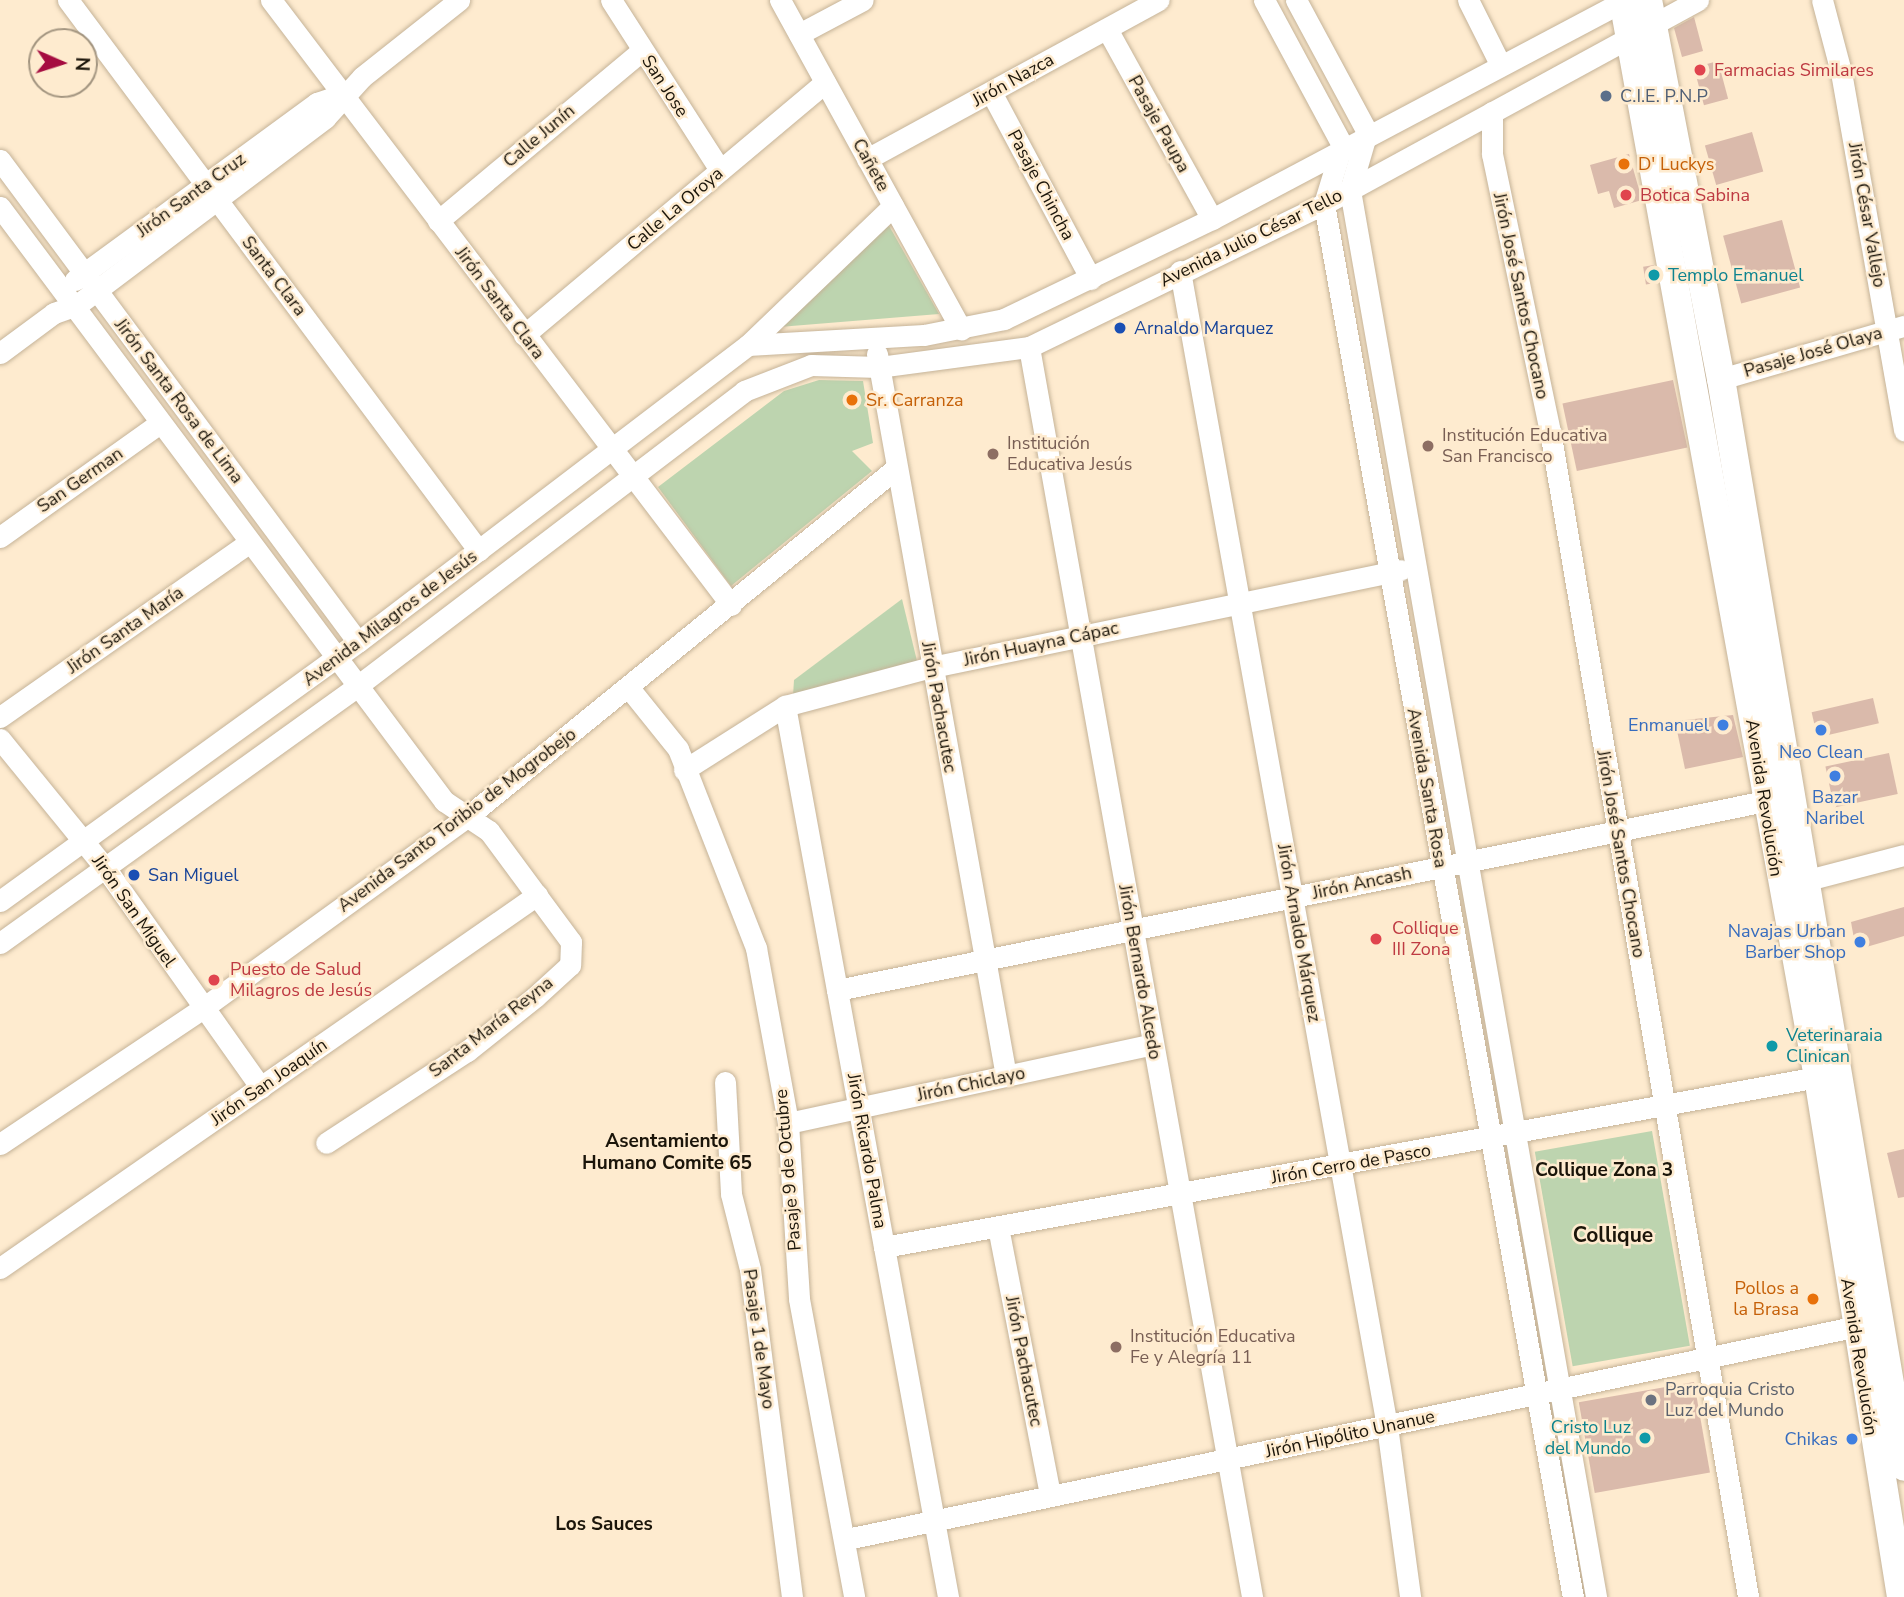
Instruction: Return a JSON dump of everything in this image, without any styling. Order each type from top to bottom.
[{"type":"main road","name":"Avenida Revolución","points":[[1624,0],[1644,19],[1721,379],[1804,881],[1842,1071],[1901,1430],[1904,1467]]},
{"type":"main road","name":"Avenida Revolución","points":[[1644,19],[1765,801],[1818,1077],[1853,1327],[1901,1597]]},
{"type":"street","name":"Santa Clara","points":[[68,0],[480,551]]},
{"type":"street","name":"Jirón Santa Clara","points":[[271,0],[611,451],[731,605]]},
{"type":"street","name":"Jirón Santa Cruz","points":[[0,353],[54,313],[90,281],[211,192],[317,103],[343,94],[458,0]]},
{"type":"street","name":"San Jose","points":[[611,0],[641,51],[720,170]]},
{"type":"street","points":[[799,34],[863,0]]},
{"type":"street","name":"Jirón Nazca","points":[[867,159],[1159,0]]},
{"type":"street","points":[[1264,0],[1342,145]]},
{"type":"street","points":[[1296,0],[1367,132]]},
{"type":"street","points":[[1468,0],[1500,64]]},
{"type":"street","name":"Avenida Julio César Tello","points":[[748,345],[961,329],[1004,319],[1212,219],[1342,145],[1624,0]]},
{"type":"street","name":"Avenida Julio César Tello","points":[[773,377],[811,365],[879,367],[1029,347],[1180,271],[1324,204],[1492,112],[1644,19],[1698,0]]},
{"type":"street","name":"Jirón César Vallejo","points":[[1822,0],[1841,72],[1896,328],[1904,431]]},
{"type":"street","name":"Cañete","points":[[785,2],[799,34],[961,329]]},
{"type":"street","name":"Pasaje Paupa","points":[[1107,29],[1212,219]]},
{"type":"street","name":"Calle Junín","points":[[438,221],[641,51]]},
{"type":"street","name":"Calle La Oroya","points":[[524,335],[825,82]]},
{"type":"street","name":"Pasaje Chincha","points":[[991,92],[1091,279]]},
{"type":"street","name":"Jirón José Santos Chocano","points":[[1492,112],[1492,154],[1550,430],[1748,1597]]},
{"type":"street","name":"Avenida Santa Rosa","points":[[1367,132],[1350,190],[1596,1597]]},
{"type":"street","name":"Avenida Santa Rosa","points":[[1342,145],[1324,204],[1534,1396],[1573,1597]]},
{"type":"street","name":"Jirón Santa Rosa de Lima","points":[[0,160],[358,642]]},
{"type":"street","name":"Jirón Santa Rosa de Lima","points":[[0,206],[71,298],[160,423],[336,659]]},
{"type":"street","points":[[748,345],[894,206]]},
{"type":"street","name":"Jirón Arnaldo Márquez","points":[[1180,271],[1387,1426],[1410,1597]]},
{"type":"street","name":"Pasaje José Olaya","points":[[1721,379],[1896,328]]},
{"type":"street","name":"Jirón Pachacutec","points":[[875,337],[894,470],[1006,1076]]},
{"type":"street","name":"Avenida Milagros de Jesús","points":[[0,901],[336,659],[748,345]]},
{"type":"street","name":"Jirón Bernardo Alcedo","points":[[1029,347],[1252,1597]]},
{"type":"street","name":"Avenida Milagros de Jesús","points":[[0,943],[356,687],[744,391],[773,377]]},
{"type":"street","name":"San German","points":[[0,537],[160,423]]},
{"type":"street","name":"Avenida Santo Toribio de Mogrobejo","points":[[0,1144],[203,1008],[467,817],[894,470]]},
{"type":"street","name":"Jirón Santa María","points":[[0,717],[250,542]]},
{"type":"street","name":"Jirón Huayna Cápac","points":[[684,770],[785,706],[932,667],[1416,567]]},
{"type":"street","name":"Santa María Reyna","points":[[326,1143],[467,1051],[570,965],[571,942],[489,831],[444,801],[336,659]]},
{"type":"street","name":"Pasaje 9 de Octubre","points":[[629,688],[678,749],[756,948],[788,1123],[799,1298],[847,1539],[854,1597]]},
{"type":"street","name":"Jirón Ricardo Palma","points":[[785,706],[948,1597]]},
{"type":"street","name":"Jirón San Miguel","points":[[0,739],[106,869],[261,1088]]},
{"type":"street","name":"Jirón Ancash","points":[[837,990],[1765,801]]},
{"type":"street","points":[[1804,881],[1904,855]]},
{"type":"street","name":"Jirón San Joaquín","points":[[0,1269],[537,895]]},
{"type":"street","name":"Jirón Chiclayo","points":[[788,1123],[1153,1044]]},
{"type":"street","name":"Jirón Cerro de Pasco","points":[[884,1247],[1665,1108],[1818,1077]]},
{"type":"street","name":"Pasaje 1 de Mayo","points":[[725,1082],[731,1195],[750,1269],[792,1597]]},
{"type":"street","name":"Jirón Pachacutec","points":[[998,1227],[1049,1495]]},
{"type":"street","name":"Jirón Hipólito Unanue","points":[[847,1539],[1708,1360],[1853,1327]]},
{"type":"green space","points":[[888,224],[939,314],[779,327]]},
{"type":"green space","points":[[819,380],[863,381],[873,443],[852,451],[872,471],[731,586],[658,487],[784,391]]},
{"type":"green space","points":[[902,599],[917,661],[793,696],[794,680]]},
{"type":"green space","points":[[1652,1131],[1690,1346],[1573,1366],[1535,1152]]},
{"type":"building","points":[[1694,17],[1703,51],[1682,57],[1674,28]]},
{"type":"building","points":[[1718,61],[1728,99],[1704,105],[1694,67]]},
{"type":"building","points":[[1752,132],[1763,171],[1716,185],[1705,146]]},
{"type":"building","points":[[1629,154],[1642,200],[1614,208],[1609,191],[1598,194],[1590,165]]},
{"type":"building","points":[[1782,220],[1800,288],[1741,303],[1723,236]]},
{"type":"building","points":[[1654,265],[1657,283],[1646,284],[1643,267]]},
{"type":"building","points":[[1673,380],[1687,447],[1577,471],[1562,403]]},
{"type":"building","points":[[1873,698],[1879,723],[1817,738],[1812,712]]},
{"type":"building","points":[[1733,715],[1743,757],[1685,769],[1675,721]]},
{"type":"building","points":[[1889,753],[1898,794],[1834,808],[1825,767]]},
{"type":"building","points":[[1904,907],[1904,936],[1856,950],[1851,922]]},
{"type":"building","points":[[1904,1149],[1904,1197],[1898,1198],[1887,1153]]},
{"type":"building","name":"Cristo Luz del Mundo","points":[[1694,1382],[1710,1473],[1595,1493],[1579,1402]]},
{"type":"place","name":"Farmacias Similares","points":[[1700,70]]},
{"type":"place","name":"C.I.E. P.N.P","points":[[1606,96]]},
{"type":"place","name":"D' Luckys","points":[[1624,164]]},
{"type":"place","name":"Botica Sabina","points":[[1626,195]]},
{"type":"place","name":"Templo Emanuel","points":[[1654,275]]},
{"type":"place","name":"Arnaldo Marquez","points":[[1120,328]]},
{"type":"place","name":"Sr. Carranza","points":[[852,400]]},
{"type":"place","name":"Institución Educativa San Francisco","points":[[1428,446]]},
{"type":"place","name":"Institución Educativa Jesús","points":[[993,454]]},
{"type":"place","name":"Enmanuel","points":[[1723,725]]},
{"type":"place","name":"Neo Clean","points":[[1821,730]]},
{"type":"place","name":"Bazar Naribel","points":[[1835,776]]},
{"type":"place","name":"San Miguel","points":[[134,875]]},
{"type":"place","name":"Collique III Zona","points":[[1376,939]]},
{"type":"place","name":"Navajas Urban Barber Shop","points":[[1860,942]]},
{"type":"place","name":"Puesto de Salud Milagros de Jesús","points":[[214,980]]},
{"type":"place","name":"Veterinaraia Clinican","points":[[1772,1046]]},
{"type":"place","name":"Pollos a la Brasa","points":[[1813,1299]]},
{"type":"place","name":"Institución Educativa Fe y Alegría 11","points":[[1116,1347]]},
{"type":"place","name":"Parroquia Cristo Luz del Mundo","points":[[1651,1400]]},
{"type":"place","name":"Cristo Luz del Mundo","points":[[1645,1438]]},
{"type":"place","name":"Chikas","points":[[1852,1439]]},
{"type":"district","name":"Asentamiento Humano Comite 65","points":[[667,1153]]},
{"type":"district","name":"Collique Zona 3","points":[[1604,1171]]},
{"type":"district","name":"Collique","points":[[1613,1235]]},
{"type":"district","name":"Los Sauces","points":[[604,1525]]}]
